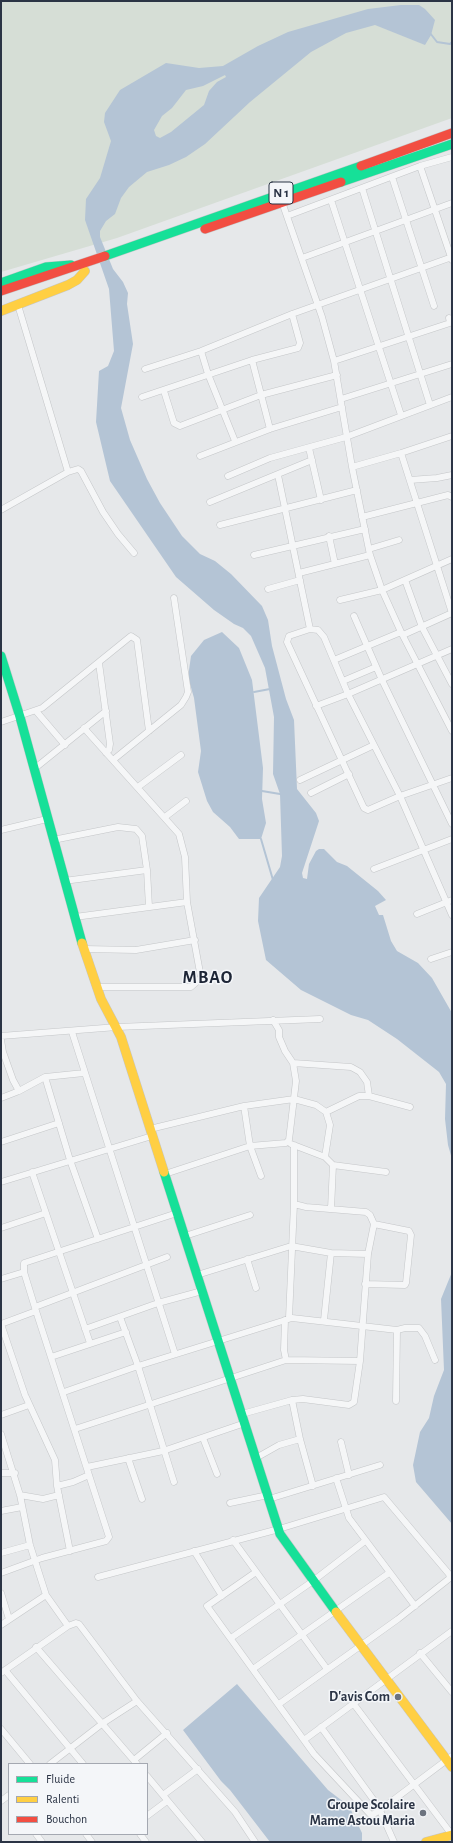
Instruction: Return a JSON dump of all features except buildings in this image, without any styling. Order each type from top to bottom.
[{"type":"main road","name":"N 1","points":[[112,258],[452,132]]},
{"type":"main road","name":"N 1","points":[[1,299],[99,262],[452,144]]},
{"type":"main road","points":[[1,283],[46,267],[56,265],[82,268],[77,280],[68,285],[1,311]]},
{"type":"main road","name":"N 1","points":[[1,291],[82,268]]},
{"type":"main road","points":[[1,656],[5,680],[20,717],[84,949],[101,999],[117,1027],[279,1528],[284,1539],[313,1581],[385,1679],[450,1761]]},
{"type":"main road","points":[[426,1842],[452,1835]]},
{"type":"street","points":[[287,216],[420,166],[452,157]]},
{"type":"street","points":[[145,370],[201,351],[292,314],[360,289],[452,258],[420,166]]},
{"type":"street","points":[[392,177],[434,306]]},
{"type":"street","points":[[362,188],[410,335],[430,405]]},
{"type":"street","points":[[331,200],[401,415]]},
{"type":"street","points":[[282,202],[318,305],[334,361],[346,437],[362,517],[370,552],[382,590],[418,665],[449,718],[452,730]]},
{"type":"street","points":[[302,258],[452,203]]},
{"type":"street","points":[[18,305],[68,472]]},
{"type":"street","points":[[142,397],[164,391],[208,374],[252,360],[298,348],[300,343],[292,314]]},
{"type":"street","points":[[334,361],[450,323],[449,318]]},
{"type":"street","points":[[201,351],[208,374],[235,442]]},
{"type":"street","points":[[252,360],[270,429]]},
{"type":"street","points":[[341,399],[452,364]]},
{"type":"street","points":[[164,391],[176,425],[180,426],[261,395],[337,375]]},
{"type":"street","points":[[228,476],[270,458],[346,437],[401,415],[451,398],[452,404]]},
{"type":"street","points":[[200,456],[270,429],[342,407]]},
{"type":"street","points":[[352,468],[452,436]]},
{"type":"street","points":[[309,448],[321,500]]},
{"type":"street","points":[[334,660],[367,646],[422,627],[452,613],[402,453]]},
{"type":"street","points":[[210,502],[312,460]]},
{"type":"street","points":[[1,510],[68,472],[78,469],[81,471],[103,512],[134,553]]},
{"type":"street","points":[[410,480],[437,478],[452,474]]},
{"type":"street","points":[[278,475],[310,629]]},
{"type":"street","points":[[220,525],[357,490]]},
{"type":"street","points":[[362,517],[448,495],[452,497]]},
{"type":"street","points":[[254,555],[329,536],[365,529]]},
{"type":"street","points":[[329,536],[335,564]]},
{"type":"street","points":[[299,573],[335,564],[399,540]]},
{"type":"street","points":[[340,600],[382,590],[452,559]]},
{"type":"street","points":[[268,589],[300,580]]},
{"type":"street","points":[[405,580],[422,627],[452,684]]},
{"type":"street","points":[[113,760],[181,705],[188,692],[174,598]]},
{"type":"street","points":[[354,616],[382,680],[434,785],[449,811],[452,824]]},
{"type":"street","points":[[452,778],[400,796],[366,810],[287,642],[289,636],[310,629],[316,629],[321,632],[348,694],[400,796],[423,850],[449,901],[452,915]]},
{"type":"street","points":[[1,722],[36,711],[99,663],[131,636],[137,640],[149,730]]},
{"type":"street","points":[[316,706],[418,665],[452,649]]},
{"type":"street","points":[[99,663],[110,747],[106,753]]},
{"type":"street","points":[[343,681],[376,667]]},
{"type":"street","points":[[36,711],[65,745]]},
{"type":"street","points":[[34,769],[106,711]]},
{"type":"street","points":[[84,728],[179,834],[186,857],[187,902],[195,940],[200,978],[191,987],[97,988]]},
{"type":"street","points":[[300,780],[342,759],[374,746]]},
{"type":"street","points":[[138,787],[181,755]]},
{"type":"street","points":[[311,793],[349,774]]},
{"type":"street","points":[[165,817],[186,801]]},
{"type":"street","points":[[1,830],[47,819]]},
{"type":"street","points":[[53,840],[118,827],[136,829],[142,836],[147,870],[149,907]]},
{"type":"street","points":[[374,868],[452,839]]},
{"type":"street","points":[[64,881],[147,870]]},
{"type":"street","points":[[417,914],[449,901]]},
{"type":"street","points":[[75,918],[187,902]]},
{"type":"street","points":[[84,949],[136,950],[195,940]]},
{"type":"street","points":[[431,959],[452,952]]},
{"type":"street","points":[[1,1036],[72,1032],[117,1027],[320,1019]]},
{"type":"street","points":[[273,1020],[279,1030],[279,1037],[285,1051],[293,1063],[296,1081],[290,1137],[286,1143]]},
{"type":"street","points":[[72,1032],[108,1149],[175,1354]]},
{"type":"street","points":[[1,1040],[3,1052],[13,1080],[20,1091]]},
{"type":"street","points":[[293,1063],[351,1067],[360,1072],[367,1082],[369,1096]]},
{"type":"street","points":[[1,1098],[20,1091],[44,1077],[84,1073]]},
{"type":"street","points":[[44,1077],[70,1160],[98,1239]]},
{"type":"street","points":[[326,1112],[359,1096],[369,1096],[410,1107]]},
{"type":"street","points":[[1,1182],[108,1149],[151,1132],[244,1106],[294,1099],[316,1105],[326,1112],[330,1125],[325,1156]]},
{"type":"street","points":[[244,1106],[250,1146],[261,1176]]},
{"type":"street","points":[[1,1142],[58,1123]]},
{"type":"street","points":[[165,1174],[250,1146],[286,1143],[325,1156],[333,1165],[386,1172]]},
{"type":"street","points":[[286,1360],[284,1346],[294,1204],[294,1145]]},
{"type":"street","points":[[331,1209],[333,1165]]},
{"type":"street","points":[[32,1172],[90,1344]]},
{"type":"street","points":[[87,1467],[163,1451],[203,1438],[244,1419],[292,1400],[303,1399],[352,1404],[354,1402],[360,1362],[368,1254],[374,1224],[370,1215],[366,1212],[306,1207],[294,1204]]},
{"type":"street","points":[[1,1228],[46,1213]]},
{"type":"street","points":[[1,1573],[34,1560],[109,1539],[64,1392],[35,1309],[22,1266],[26,1261],[59,1252],[177,1213]]},
{"type":"street","points":[[184,1236],[250,1215]]},
{"type":"street","points":[[365,1284],[405,1285],[406,1283],[411,1235],[409,1231],[374,1224]]},
{"type":"street","points":[[197,1275],[291,1246],[331,1253],[368,1254]]},
{"type":"street","points":[[324,1320],[331,1253]]},
{"type":"street","points":[[70,1551],[57,1486],[55,1460],[29,1405],[1,1324],[72,1293],[146,1267],[167,1257]]},
{"type":"street","points":[[246,1259],[256,1288]]},
{"type":"street","points":[[1,1279],[24,1272]]},
{"type":"street","points":[[85,1329],[158,1303],[202,1291]]},
{"type":"street","points":[[120,1317],[138,1366],[163,1451],[174,1482]]},
{"type":"street","points":[[64,1392],[138,1366],[287,1319],[324,1320],[397,1330],[405,1328],[419,1328],[425,1336],[435,1360]]},
{"type":"street","points":[[396,1401],[397,1330]]},
{"type":"street","points":[[51,1356],[126,1332]]},
{"type":"street","points":[[75,1429],[150,1403],[286,1360],[360,1362]]},
{"type":"street","points":[[292,1400],[300,1439],[313,1486]]},
{"type":"street","points":[[1,1415],[29,1405]]},
{"type":"street","points":[[1,1434],[20,1495],[30,1546],[46,1595],[68,1626]]},
{"type":"street","points":[[203,1438],[217,1474]]},
{"type":"street","points":[[256,1458],[279,1445],[300,1439]]},
{"type":"street","points":[[341,1442],[349,1475]]},
{"type":"street","points":[[128,1458],[142,1499]]},
{"type":"street","points":[[230,1503],[269,1497],[313,1486],[380,1465]]},
{"type":"street","points":[[1,1473],[14,1473]]},
{"type":"street","points":[[57,1486],[73,1482],[89,1475]]},
{"type":"street","points":[[336,1478],[349,1518],[414,1606]]},
{"type":"street","points":[[20,1495],[43,1499],[59,1495]]},
{"type":"street","points":[[98,1577],[279,1528],[384,1497],[451,1578],[361,1646],[278,1704]]},
{"type":"street","points":[[1,1511],[22,1507]]},
{"type":"street","points":[[233,1540],[327,1669]]},
{"type":"street","points":[[231,1638],[313,1581],[365,1541]]},
{"type":"street","points":[[1,1554],[30,1546]]},
{"type":"street","points":[[194,1551],[222,1596]]},
{"type":"street","points":[[256,1572],[208,1606],[304,1740],[320,1760],[370,1814],[372,1815],[380,1810],[413,1785],[450,1761]]},
{"type":"street","points":[[253,1669],[336,1612],[389,1573]]},
{"type":"street","points":[[1,1593],[9,1619]]},
{"type":"street","points":[[1,1625],[46,1595]]},
{"type":"street","points":[[83,1763],[3,1672],[36,1647],[68,1626],[76,1623],[80,1624],[137,1700],[235,1812],[255,1842]]},
{"type":"street","points":[[304,1740],[452,1630]]},
{"type":"street","points":[[36,1647],[135,1762],[167,1734]]},
{"type":"street","points":[[420,1653],[452,1692]]},
{"type":"street","points":[[446,1685],[452,1681]]},
{"type":"street","points":[[51,1763],[103,1723],[137,1700]]},
{"type":"street","points":[[353,1703],[452,1835]]},
{"type":"street","points":[[321,1727],[380,1810],[394,1842]]},
{"type":"street","points":[[1,1729],[29,1763]]},
{"type":"street","points":[[162,1795],[198,1769]]},
{"type":"street","points":[[148,1777],[202,1842]]},
{"type":"street","points":[[148,1815],[167,1801]]},
{"type":"shaded area","points":[[1,1],[452,1],[452,118],[117,238],[1,272]]},
{"type":"water","points":[[401,5],[419,5],[435,20],[431,35],[425,45],[375,25],[346,33],[311,52],[250,102],[205,144],[186,157],[169,165],[147,172],[129,187],[121,198],[115,214],[106,221],[100,231],[100,237],[113,269],[123,282],[128,293],[127,304],[133,344],[121,408],[130,440],[147,479],[160,503],[182,536],[200,554],[215,561],[231,574],[262,606],[268,620],[272,646],[286,699],[294,720],[297,789],[316,813],[319,821],[302,873],[303,878],[307,879],[309,864],[316,851],[319,849],[324,849],[337,862],[347,866],[378,891],[386,900],[375,906],[379,915],[383,915],[391,941],[397,951],[418,963],[432,978],[452,1013],[452,1159],[448,1145],[445,1119],[446,1084],[439,1072],[397,1039],[368,1020],[351,1015],[301,990],[266,960],[258,921],[259,898],[280,867],[282,856],[280,794],[273,774],[274,717],[265,668],[251,636],[243,628],[234,624],[214,610],[176,577],[110,481],[96,422],[99,371],[108,366],[114,351],[109,289],[85,220],[86,199],[100,178],[111,141],[104,122],[105,113],[120,90],[166,63],[199,68],[223,66],[258,46],[288,32],[368,9]],"holes":[[[225,75],[226,77],[217,82],[209,91],[204,105],[171,132],[160,138],[156,136],[154,130],[162,116],[172,108],[186,90],[203,86]]]},
{"type":"water","points":[[222,632],[239,648],[252,680],[263,768],[262,799],[266,823],[261,839],[239,839],[230,827],[213,812],[207,801],[198,772],[201,751],[194,698],[188,677],[191,656],[204,640]]},
{"type":"water","points":[[452,1272],[452,1524],[416,1482],[413,1465],[420,1432],[429,1418],[434,1396],[444,1370],[441,1299]]},
{"type":"water","points":[[237,1684],[328,1790],[349,1806],[362,1833],[362,1842],[270,1842],[230,1790],[221,1781],[183,1730]]},
{"type":"waterway","points":[[430,33],[437,42],[450,44],[452,42]]},
{"type":"waterway","points":[[254,692],[270,689]]},
{"type":"waterway","points":[[262,791],[280,794]]},
{"type":"waterway","points":[[261,839],[273,880]]},
{"type":"traffic: fast","points":[[341,182],[452,144]]},
{"type":"traffic: fast","points":[[105,256],[361,166]]},
{"type":"traffic: fast","points":[[1,283],[46,267],[71,265]]},
{"type":"traffic: fast","points":[[1,656],[20,717],[82,943]]},
{"type":"traffic: fast","points":[[164,1172],[280,1534],[336,1612]]},
{"type":"traffic: slow","points":[[1,311],[68,285],[77,280],[85,271]]},
{"type":"traffic: slow","points":[[82,943],[101,999],[121,1037],[164,1172]]},
{"type":"traffic: slow","points":[[336,1612],[452,1767]]},
{"type":"traffic: slow","points":[[426,1842],[452,1835]]},
{"type":"traffic: jam","points":[[361,166],[452,133]]},
{"type":"traffic: jam","points":[[205,229],[341,182]]},
{"type":"traffic: jam","points":[[1,291],[105,256]]},
{"type":"place","name":"D'avis Com","points":[[398,1697]]},
{"type":"place","name":"Groupe Scolaire Mame Astou Maria","points":[[423,1813]]},
{"type":"district","name":"MBAO","points":[[208,978]]}]
